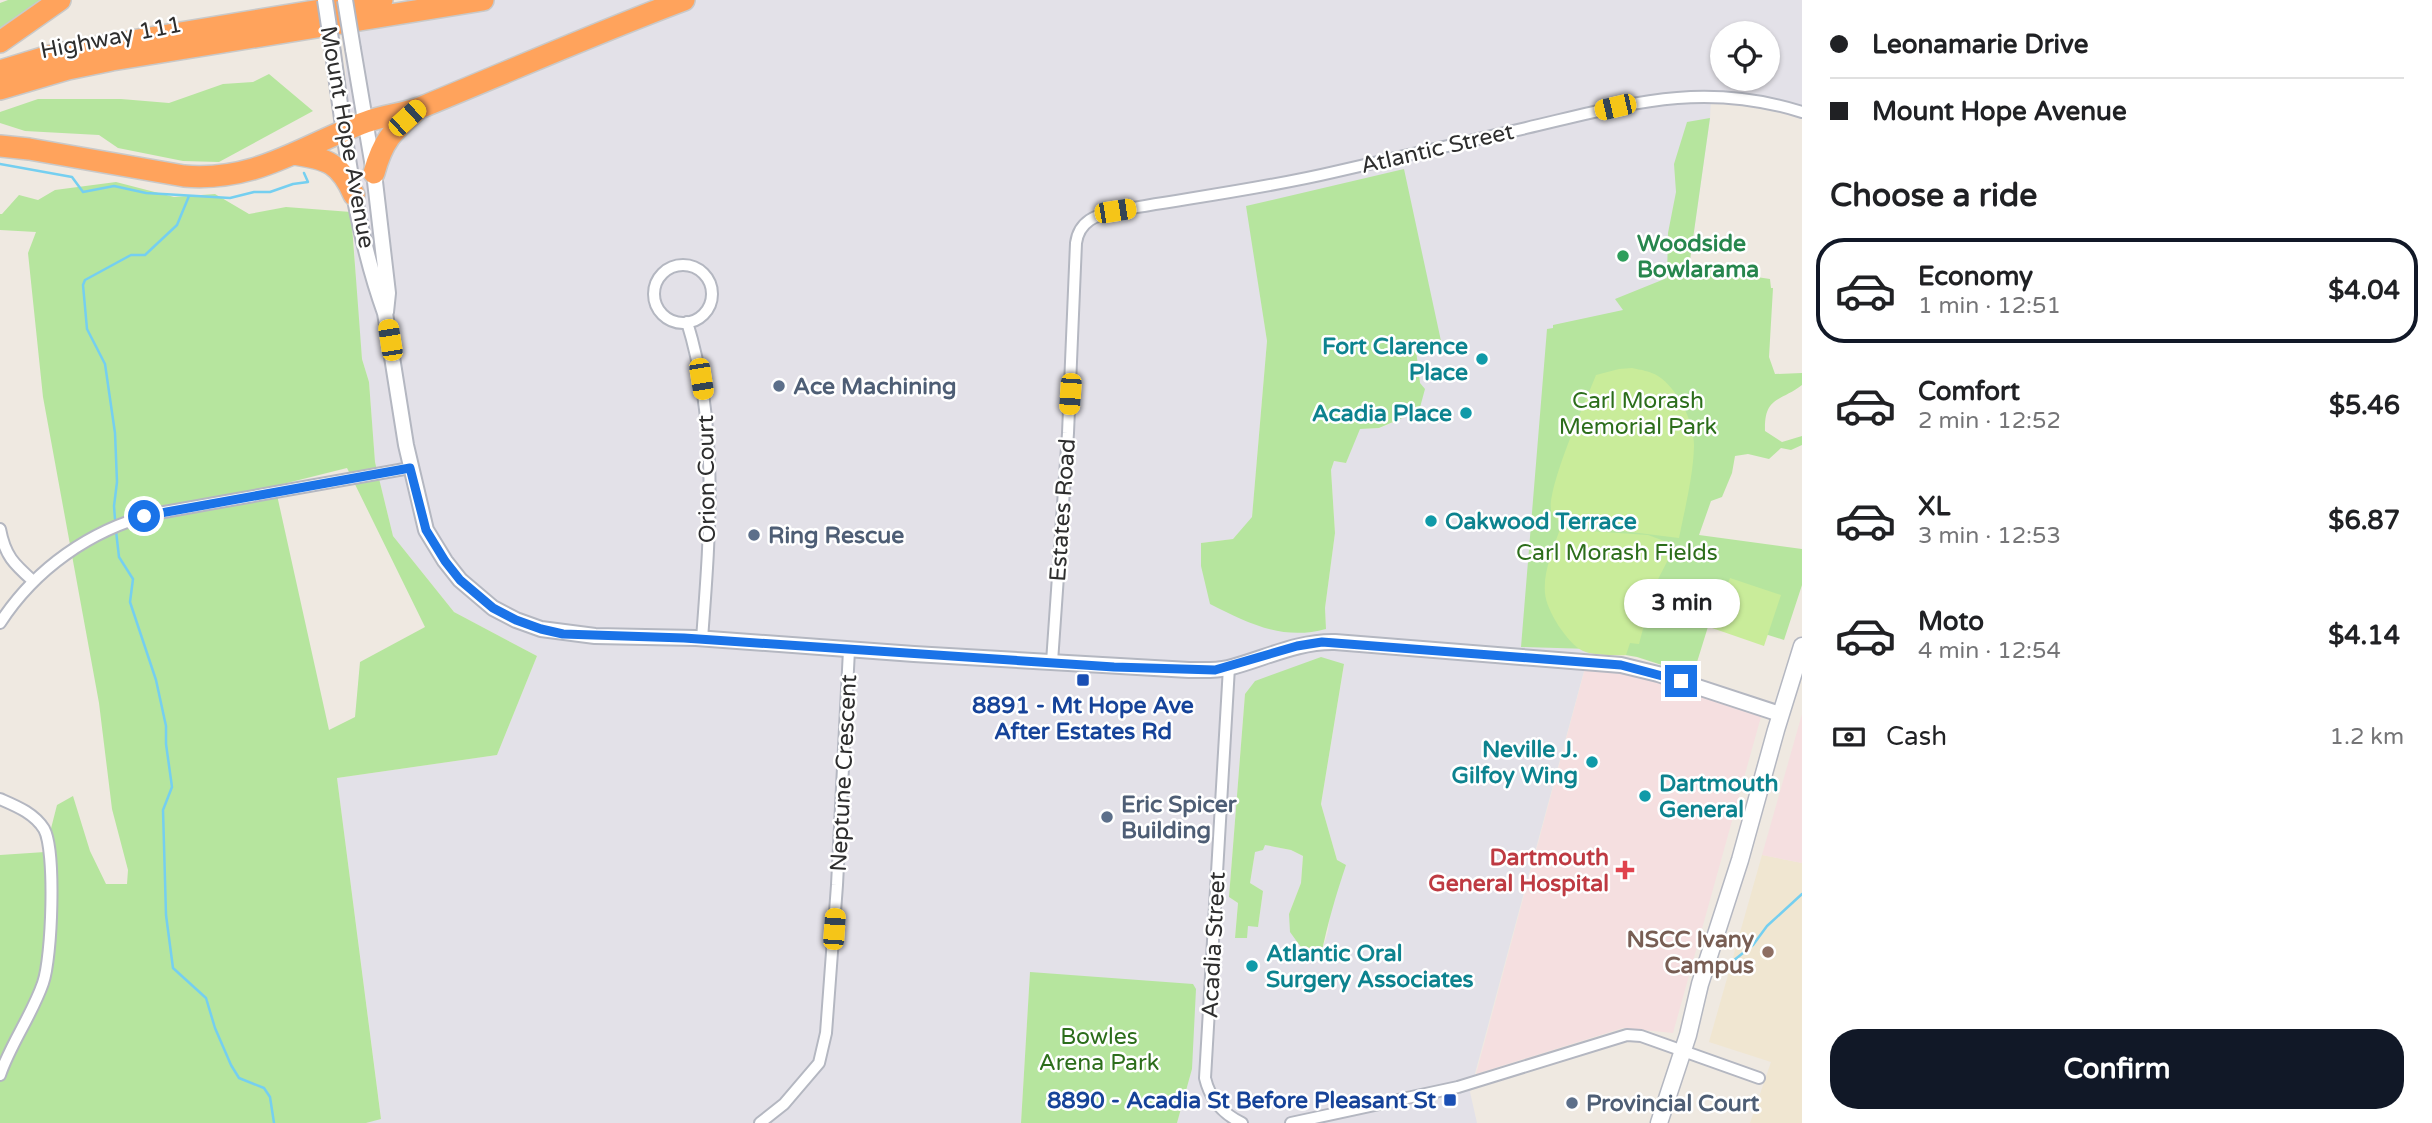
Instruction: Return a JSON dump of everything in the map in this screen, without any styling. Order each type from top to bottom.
[{"type":"highway","points":[[0,42],[60,0]]},
{"type":"highway","name":"Highway 111","points":[[0,71],[49,56],[94,47],[382,0]]},
{"type":"highway","name":"Highway 111","points":[[0,89],[68,69],[112,60],[482,0]]},
{"type":"highway","points":[[0,146],[202,177],[248,172],[365,122],[419,108],[684,0]]},
{"type":"highway","points":[[374,173],[380,150],[388,138],[419,108]]},
{"type":"highway","points":[[294,154],[317,157],[331,163],[345,176],[354,195]]},
{"type":"main road","points":[[1659,1123],[1683,1051],[1700,984],[1740,860],[1780,714],[1802,646]]},
{"type":"street","name":"Mount Hope Avenue","points":[[325,0],[354,195],[378,293],[386,313],[410,468],[426,530],[434,546],[460,580],[493,608],[516,620],[563,634],[702,639],[1189,670],[1215,670],[1297,646],[1322,642],[1621,665],[1658,674],[1780,714]]},
{"type":"street","name":"Mount Hope Avenue","points":[[345,0],[374,173],[388,293],[386,313]]},
{"type":"street","name":"Atlantic Street","points":[[1079,232],[1089,220],[1101,214],[1314,177],[1644,101],[1703,95],[1723,96],[1755,100],[1802,112]]},
{"type":"street","name":"Estates Road","points":[[1052,662],[1079,232]]},
{"type":"street","points":[[687,266],[696,269],[705,276],[710,285],[712,295],[709,307],[695,321],[687,322],[679,323],[668,319],[654,301],[654,289],[658,280],[664,272],[674,267],[687,266]]},
{"type":"street","name":"Orion Court","points":[[687,322],[697,355],[708,423],[710,517],[702,639]]},
{"type":"street","points":[[0,623],[33,581],[61,557],[92,538],[144,516],[410,468]]},
{"type":"street","points":[[0,529],[4,548],[10,559],[33,581]]},
{"type":"street","name":"Neptune Crescent","points":[[760,1123],[784,1104],[819,1063],[826,1033],[838,872],[849,650]]},
{"type":"street","name":"Acadia Street","points":[[1229,667],[1205,1078],[1219,1106],[1242,1123]]},
{"type":"street","points":[[0,799],[28,813],[40,824],[49,842],[51,860],[46,972],[0,1075]]},
{"type":"street","points":[[1291,1123],[1458,1087],[1627,1035],[1642,1036],[1759,1078]]},
{"type":"shaded area","points":[[406,0],[1802,0],[1802,112],[1711,98],[1689,267],[1521,646],[1590,649],[1470,1092],[1477,1123],[1177,1123],[1192,1069],[1192,1059],[1030,973],[1021,1123],[366,1123],[381,1118],[337,778],[497,755],[537,656],[454,612],[393,536],[375,462],[369,382],[362,359],[343,15]],"holes":[[[1247,207],[1416,349],[1419,411],[1380,428],[1359,429],[1346,463],[1334,461],[1331,470],[1335,533],[1325,608],[1326,629],[1201,543],[1233,539],[1252,518],[1267,341]],[[1344,665],[1321,804],[1337,860],[1328,931],[1321,955],[1289,914],[1301,883],[1303,856],[1291,850],[1265,845],[1255,851],[1250,883],[1263,891],[1258,926],[1248,925],[1235,938],[1238,903],[1229,897],[1245,694]]]},
{"type":"shaded area","name":"Dartmouth General Hospital","points":[[1586,665],[1688,689],[1762,713],[1673,1033],[1623,1028],[1476,1074]]},
{"type":"shaded area","points":[[1802,714],[1802,863],[1762,855]]},
{"type":"shaded area","name":"NSCC Ivany Campus","points":[[1762,855],[1802,863],[1802,1123],[1750,1123],[1771,1062],[1709,1042]]},
{"type":"green space","points":[[8,0],[50,0],[0,35],[0,3]]},
{"type":"green space","points":[[269,74],[313,111],[219,162],[183,161],[118,148],[99,135],[25,131],[0,123],[0,112],[38,99],[121,99],[169,103],[223,84],[253,82]]},
{"type":"green space","name":"Carl Morash Memorial Park","points":[[1710,118],[1689,267],[1770,279],[1773,288],[1769,357],[1775,374],[1802,373],[1802,385],[1770,406],[1765,420],[1765,431],[1782,442],[1802,436],[1802,445],[1791,450],[1781,448],[1769,459],[1748,454],[1735,456],[1732,473],[1722,497],[1711,501],[1699,535],[1802,549],[1802,585],[1784,640],[1711,617],[1693,675],[1637,657],[1590,649],[1521,647],[1547,329],[1553,328],[1553,325],[1623,310],[1615,299],[1667,278],[1668,233],[1676,192],[1674,164],[1687,122]]},
{"type":"green space","points":[[1404,169],[1441,341],[1416,350],[1420,383],[1425,389],[1419,411],[1379,428],[1360,429],[1346,463],[1334,461],[1331,470],[1335,533],[1325,608],[1326,629],[1295,633],[1266,628],[1210,604],[1201,566],[1201,543],[1233,539],[1252,517],[1267,341],[1246,206]]},
{"type":"green space","points":[[116,182],[174,197],[215,194],[249,214],[286,207],[351,212],[362,359],[369,382],[375,462],[393,536],[454,612],[537,656],[497,755],[337,778],[381,1119],[366,1123],[0,1123],[0,855],[45,852],[57,805],[73,796],[90,851],[106,884],[127,884],[128,870],[112,809],[99,703],[43,397],[28,253],[36,232],[0,230],[0,214],[19,195],[38,200],[55,190]],"holes":[[[347,468],[425,627],[360,662],[355,717],[329,730],[275,486]]]},
{"type":"green space","points":[[1632,368],[1658,376],[1672,389],[1684,407],[1692,428],[1692,470],[1679,538],[1566,524],[1557,519],[1551,510],[1561,464],[1596,375]]},
{"type":"green space","name":"Carl Morash Fields","points":[[1560,529],[1648,535],[1667,542],[1671,554],[1654,587],[1639,644],[1630,643],[1626,655],[1583,651],[1570,641],[1553,617],[1546,600],[1545,585],[1549,561]]},
{"type":"green space","points":[[1730,578],[1781,595],[1764,646],[1712,628]]},
{"type":"green space","points":[[1321,657],[1344,664],[1321,804],[1337,860],[1346,865],[1321,956],[1303,950],[1290,932],[1289,914],[1301,883],[1303,856],[1291,850],[1265,845],[1263,850],[1255,852],[1250,883],[1263,891],[1258,927],[1248,926],[1247,938],[1235,938],[1238,903],[1229,897],[1245,694],[1255,681]]},
{"type":"green space","name":"Bowles Arena Park","points":[[1030,972],[1193,984],[1196,989],[1192,1069],[1177,1123],[1021,1123]]},
{"type":"waterway","points":[[0,164],[72,177],[83,192],[114,186],[146,193],[230,198],[254,192],[270,192],[308,182],[304,173]]},
{"type":"waterway","points":[[115,519],[115,433],[105,364],[87,329],[83,285],[85,280],[131,255],[145,255],[177,225],[189,196]]},
{"type":"waterway","points":[[116,531],[119,557],[133,579],[130,602],[156,680],[166,726],[172,787],[163,810],[166,915],[173,968],[206,998],[231,1065],[239,1078],[264,1088],[270,1097],[274,1123]]},
{"type":"waterway","points":[[1733,961],[1753,945],[1767,926],[1802,894]]},
{"type":"place","name":"Woodside Bowlarama","points":[[1623,256]]},
{"type":"place","name":"Fort Clarence Place","points":[[1482,359]]},
{"type":"place","name":"Ace Machining","points":[[779,386]]},
{"type":"place","name":"Acadia Place","points":[[1466,413]]},
{"type":"place","name":"Oakwood Terrace","points":[[1431,521]]},
{"type":"place","name":"Ring Rescue","points":[[754,535]]},
{"type":"place","name":"8891 - Mt Hope Ave After Estates Rd","points":[[1083,680]]},
{"type":"place","name":"Neville J. Gilfoy Wing","points":[[1592,762]]},
{"type":"place","name":"Dartmouth General","points":[[1645,796]]},
{"type":"place","name":"Eric Spicer Building","points":[[1107,817]]},
{"type":"place","name":"Dartmouth General Hospital","points":[[1625,870]]},
{"type":"place","name":"NSCC Ivany Campus","points":[[1768,952]]},
{"type":"place","name":"Atlantic Oral Surgery Associates","points":[[1252,966]]},
{"type":"place","name":"8890 - Acadia St Before Pleasant St","points":[[1450,1100]]},
{"type":"place","name":"Provincial Court","points":[[1572,1103]]},
{"type":"route","points":[[144,516],[410,468],[426,530],[434,546],[460,580],[493,608],[516,620],[563,634],[684,638],[1114,667],[1215,670],[1297,646],[1322,642],[1621,665],[1681,681]]}]
